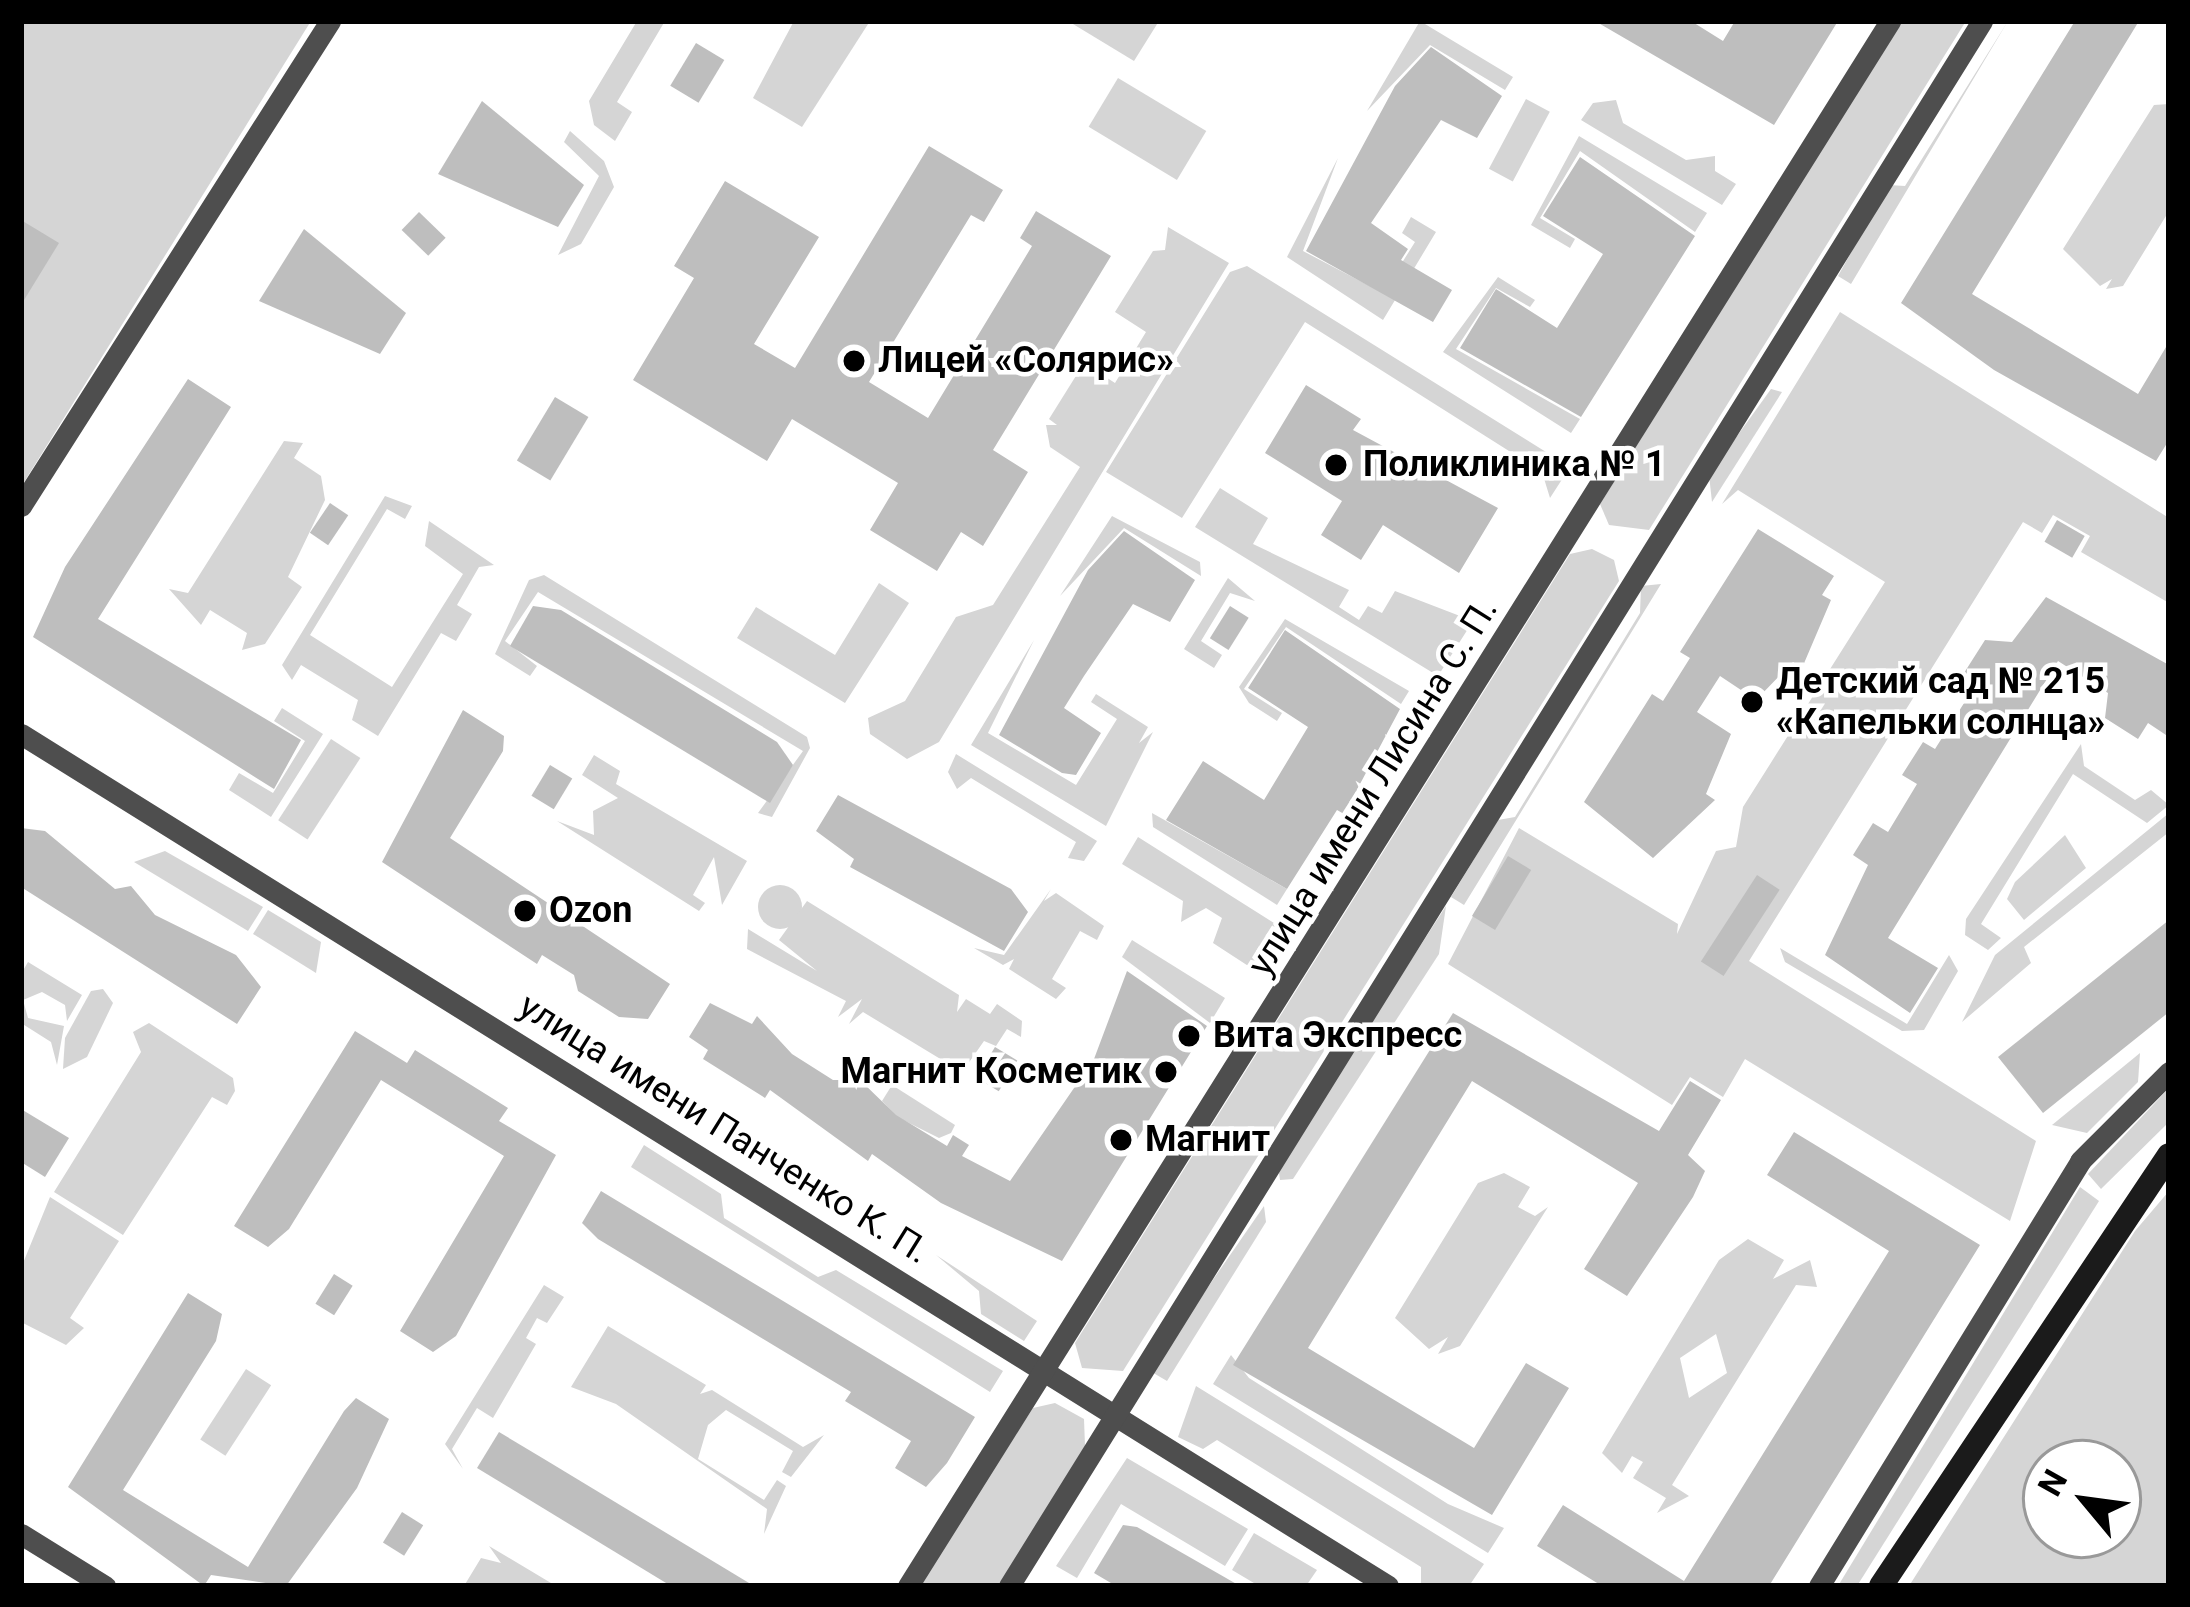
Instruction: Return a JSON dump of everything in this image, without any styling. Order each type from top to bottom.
[{"type":"main road","points":[[1881,1586],[2169,1155]]},
{"type":"street","points":[[21,506],[330,21]]},
{"type":"street","name":"улица имени Лисина С. П.","points":[[908,1586],[1890,21]]},
{"type":"street","points":[[1009,1586],[1982,21]]},
{"type":"street","name":"улица имени Панченко К. П.","points":[[21,734],[1388,1586]]},
{"type":"street","points":[[1819,1586],[2080,1161],[2169,1072]]},
{"type":"street","points":[[21,1534],[105,1586]]},
{"type":"shaded area","points":[[21,21],[311,21],[21,487]]},
{"type":"shaded area","points":[[637,21],[665,21],[617,102],[632,112],[615,141],[594,125],[589,101]]},
{"type":"shaded area","points":[[794,21],[870,21],[802,127],[753,98]]},
{"type":"shaded area","points":[[1068,21],[1159,21],[1134,61]]},
{"type":"shaded area","points":[[1420,21],[1513,77],[1505,90],[1430,45],[1367,111]]},
{"type":"shaded area","points":[[1902,21],[1966,21],[1649,530],[1609,525],[1600,504]]},
{"type":"shaded area","points":[[2008,21],[1851,284],[1838,276],[1889,185],[1905,186]]},
{"type":"shaded area","points":[[1118,78],[1206,131],[1177,180],[1089,127]]},
{"type":"shaded area","points":[[1526,99],[1550,112],[1513,181],[1489,169]]},
{"type":"shaded area","points":[[1616,100],[1623,123],[1686,160],[1715,156],[1715,171],[1736,184],[1722,205],[1581,120],[1593,103]]},
{"type":"shaded area","points":[[2169,104],[2169,211],[2123,286],[2106,289],[2112,279],[2100,286],[2063,249],[2154,105]]},
{"type":"shaded area","points":[[570,131],[604,161],[614,187],[581,244],[558,255],[599,176],[564,142]]},
{"type":"shaded area","points":[[1579,136],[1707,213],[1695,232],[1580,151],[1540,218],[1575,239],[1570,248],[1531,225]]},
{"type":"shaded area","points":[[1338,158],[1303,251],[1383,293],[1415,242],[1402,233],[1411,217],[1436,232],[1383,320],[1287,257]]},
{"type":"shaded area","points":[[1168,227],[1229,263],[939,742],[907,759],[870,734],[868,718],[905,701],[956,617],[993,605],[1080,467],[1050,447],[1046,425],[1057,425],[1049,419],[1084,363],[1115,383],[1146,332],[1115,312],[1153,251],[1165,250]]},
{"type":"shaded area","points":[[1247,266],[1570,467],[1550,498],[1542,472],[1305,322],[1182,518],[1106,472],[1230,272]]},
{"type":"shaded area","points":[[1498,277],[1535,300],[1530,307],[1496,288],[1456,349],[1580,419],[1571,433],[1443,352]]},
{"type":"shaded area","points":[[1840,312],[2169,518],[2169,603],[2081,552],[2090,536],[2053,515],[2042,533],[2023,522],[1749,961],[2036,1141],[2010,1221],[1745,1059],[1723,1097],[1690,1077],[1672,1105],[1448,964],[1519,828],[1678,924],[1677,934],[1716,851],[1736,847],[1743,807],[1885,582],[1738,490],[1722,504]]},
{"type":"shaded area","points":[[1771,389],[1782,392],[1712,502],[1709,475]]},
{"type":"shaded area","points":[[284,441],[303,443],[294,458],[321,476],[325,500],[288,577],[302,587],[265,644],[242,650],[247,633],[210,610],[201,625],[169,589],[188,593]]},
{"type":"shaded area","points":[[1220,488],[1268,518],[1253,544],[1349,590],[1339,607],[1359,620],[1368,606],[1382,613],[1395,591],[1473,621],[1438,676],[1195,527]]},
{"type":"shaded area","points":[[385,496],[412,506],[405,519],[387,509],[310,635],[392,687],[463,574],[425,546],[429,521],[494,565],[479,567],[457,605],[472,614],[456,641],[441,633],[378,736],[352,720],[358,700],[301,665],[292,680],[282,665]]},
{"type":"shaded area","points":[[1112,516],[1200,562],[1201,576],[1124,528],[1060,596]]},
{"type":"shaded area","points":[[1592,549],[1614,560],[1619,581],[1123,1371],[1082,1368],[1075,1343],[1570,554]]},
{"type":"shaded area","points":[[544,575],[807,737],[810,748],[772,817],[758,813],[803,751],[538,592],[505,641],[537,666],[530,676],[495,654],[529,580]]},
{"type":"shaded area","points":[[1228,578],[1255,601],[1230,593],[1201,641],[1222,655],[1214,668],[1184,649]]},
{"type":"shaded area","points":[[879,583],[909,603],[845,703],[737,638],[756,607],[835,655]]},
{"type":"shaded area","points":[[1661,584],[1464,905],[1451,897],[1498,820],[1515,817],[1640,613],[1641,586]]},
{"type":"shaded area","points":[[1285,619],[1409,691],[1401,704],[1286,627],[1244,689],[1282,713],[1277,721],[1249,703],[1239,687]]},
{"type":"shaded area","points":[[1034,640],[988,733],[1076,785],[1117,719],[1091,702],[1096,694],[1148,727],[1139,743],[1153,732],[1106,826],[971,745]]},
{"type":"shaded area","points":[[282,708],[323,734],[271,817],[229,790],[239,773],[273,793],[305,741],[274,721]]},
{"type":"shaded area","points":[[331,739],[360,758],[308,839],[278,820]]},
{"type":"shaded area","points":[[2081,744],[2084,766],[2135,800],[2151,790],[2169,805],[2147,823],[2073,774],[1981,924],[2001,938],[1988,950],[1965,935],[1966,919]]},
{"type":"shaded area","points":[[956,754],[1097,841],[1084,861],[1068,858],[1076,842],[971,778],[957,789],[948,772]]},
{"type":"shaded area","points":[[594,755],[620,771],[616,784],[747,861],[722,905],[714,857],[693,895],[705,903],[699,911],[557,821],[594,835],[593,811],[618,798],[582,775]]},
{"type":"shaded area","points":[[1152,813],[1287,889],[1277,905],[1153,827]]},
{"type":"shaded area","points":[[2169,813],[2169,832],[2024,947],[2031,963],[1962,1022],[1995,955]]},
{"type":"shaded area","points":[[2065,835],[2086,868],[2024,920],[2007,899],[2015,882]]},
{"type":"shaded area","points":[[1138,837],[1282,928],[1256,971],[1213,943],[1222,918],[1206,908],[1181,922],[1183,901],[1122,864]]},
{"type":"shaded area","points":[[165,851],[263,907],[248,931],[134,862]]},
{"type":"shaded area","points":[[780,885],[795,892],[802,907],[795,922],[780,929],[765,922],[758,907],[765,892]]},
{"type":"shaded area","points":[[1051,889],[1044,901],[1056,893],[1104,926],[1097,940],[1080,931],[1052,979],[1066,988],[1056,999],[1009,969],[1014,959],[1003,965],[974,948],[1004,955]]},
{"type":"shaded area","points":[[807,901],[959,995],[957,1012],[966,999],[990,1014],[997,1004],[1022,1021],[1021,1037],[1007,1029],[996,1046],[984,1041],[951,1088],[938,1079],[947,1063],[863,1012],[849,1024],[862,999],[838,1017],[846,1001],[747,949],[748,929],[817,971],[779,940]]},
{"type":"shaded area","points":[[1446,906],[1439,954],[1293,1179],[1280,1180],[1278,1166]]},
{"type":"shaded area","points":[[268,910],[321,942],[316,973],[253,934]]},
{"type":"shaded area","points":[[1132,940],[1225,998],[1210,1023],[1122,957]]},
{"type":"shaded area","points":[[1780,948],[1907,1024],[1949,955],[1958,971],[1924,1030],[1902,1031],[1785,962]]},
{"type":"shaded area","points":[[28,962],[82,995],[67,1021],[65,1005],[42,992],[23,1000],[28,1018],[64,1026],[57,1065],[51,1042],[21,1023],[21,974]]},
{"type":"shaded area","points":[[103,989],[113,1003],[87,1057],[63,1069],[65,1038],[91,991]]},
{"type":"shaded area","points":[[149,1023],[233,1078],[235,1091],[227,1105],[212,1097],[123,1235],[54,1192],[141,1052],[133,1032]]},
{"type":"shaded area","points":[[2140,1053],[2138,1082],[2087,1133],[2052,1125]]},
{"type":"shaded area","points":[[892,1085],[955,1125],[951,1133],[939,1138],[897,1117],[882,1101]]},
{"type":"shaded area","points":[[2169,1088],[2169,1122],[2101,1189],[2088,1174]]},
{"type":"shaded area","points":[[644,1145],[721,1194],[724,1218],[818,1277],[836,1270],[1003,1371],[990,1392],[631,1167]]},
{"type":"shaded area","points":[[1504,1173],[1530,1187],[1518,1207],[1535,1216],[1548,1207],[1460,1346],[1438,1354],[1448,1337],[1429,1349],[1395,1318],[1478,1183]]},
{"type":"shaded area","points":[[2080,1187],[2099,1201],[1857,1586],[1838,1586]]},
{"type":"shaded area","points":[[2169,1191],[2169,1586],[1909,1586],[2135,1231]]},
{"type":"shaded area","points":[[50,1197],[119,1241],[70,1318],[84,1328],[66,1345],[21,1322],[21,1268]]},
{"type":"shaded area","points":[[1264,1206],[1266,1222],[1167,1381],[1150,1371]]},
{"type":"shaded area","points":[[1748,1239],[1784,1260],[1773,1279],[1810,1260],[1817,1287],[1796,1285],[1672,1485],[1689,1496],[1657,1513],[1666,1498],[1633,1478],[1643,1462],[1632,1456],[1622,1473],[1602,1453],[1719,1260]],"holes":[[[1716,1334],[1727,1373],[1689,1398],[1680,1358]]]},
{"type":"shaded area","points":[[936,1255],[1037,1321],[1024,1341],[981,1314],[979,1291]]},
{"type":"shaded area","points":[[544,1285],[564,1297],[547,1323],[537,1318],[526,1338],[536,1344],[493,1418],[477,1408],[452,1449],[463,1469],[445,1444]]},
{"type":"shaded area","points":[[608,1326],[706,1385],[700,1394],[712,1390],[803,1447],[824,1435],[791,1477],[782,1472],[793,1451],[726,1410],[708,1425],[698,1459],[764,1500],[777,1480],[786,1486],[764,1534],[767,1509],[616,1404],[571,1387]]},
{"type":"shaded area","points":[[1231,1355],[1249,1378],[1448,1504],[1504,1528],[1488,1553],[1213,1384]]},
{"type":"shaded area","points":[[246,1369],[271,1385],[225,1456],[200,1439]]},
{"type":"shaded area","points":[[1196,1386],[1484,1564],[1469,1586],[1421,1586],[1421,1567],[1217,1440],[1203,1449],[1178,1437]]},
{"type":"shaded area","points":[[1055,1403],[1084,1419],[1085,1446],[1000,1586],[918,1586],[1033,1408]]},
{"type":"shaded area","points":[[1127,1458],[1248,1529],[1225,1566],[1121,1504],[1077,1578],[1056,1566]]},
{"type":"shaded area","points":[[1254,1533],[1317,1570],[1306,1586],[1259,1586],[1232,1570]]},
{"type":"shaded area","points":[[489,1546],[556,1586],[464,1586],[481,1558],[501,1563]]},
{"type":"building","points":[[1595,21],[1691,21],[1723,41],[1735,21],[1838,21],[1774,125]]},
{"type":"building","points":[[2075,21],[2139,21],[1972,294],[2138,394],[2169,342],[2169,440],[2156,461],[1994,370],[1901,303]]},
{"type":"building","points":[[696,43],[724,60],[699,103],[670,86]]},
{"type":"building","points":[[1431,47],[1502,96],[1477,138],[1441,120],[1371,223],[1408,249],[1401,260],[1452,290],[1433,322],[1306,251],[1395,86]]},
{"type":"building","points":[[482,101],[584,185],[558,227],[438,174]]},
{"type":"building","points":[[929,146],[1003,190],[984,222],[971,215],[869,382],[928,418],[1032,246],[1020,238],[1036,211],[1111,256],[993,450],[1028,472],[983,546],[961,532],[937,571],[870,530],[898,483],[792,419],[767,461],[633,380],[694,278],[674,266],[725,181],[819,237],[754,344],[795,368]]},
{"type":"building","points":[[1580,157],[1695,236],[1581,417],[1460,348],[1496,289],[1557,328],[1603,254],[1543,216]]},
{"type":"building","points":[[419,212],[446,238],[428,256],[402,230]]},
{"type":"building","points":[[21,220],[59,243],[21,305]]},
{"type":"building","points":[[304,229],[406,313],[380,354],[259,301]]},
{"type":"building","points":[[188,379],[231,407],[98,619],[301,740],[274,789],[33,637],[65,567]]},
{"type":"building","points":[[1306,385],[1361,419],[1353,430],[1498,508],[1459,573],[1383,525],[1361,560],[1321,535],[1342,501],[1265,453]]},
{"type":"building","points":[[555,397],[588,417],[550,481],[517,460]]},
{"type":"building","points":[[330,503],[348,515],[328,545],[310,533]]},
{"type":"building","points":[[2057,520],[2085,536],[2072,558],[2044,542]]},
{"type":"building","points":[[1758,529],[1834,576],[1822,595],[1831,600],[1802,668],[1793,662],[1756,700],[1720,676],[1697,712],[1731,734],[1706,794],[1715,800],[1653,858],[1584,802],[1652,694],[1663,701],[1690,658],[1680,652]]},
{"type":"building","points":[[1124,531],[1195,580],[1170,622],[1133,604],[1064,708],[1101,733],[1076,775],[1062,773],[999,735],[1088,570]]},
{"type":"building","points":[[2046,597],[2169,665],[2169,737],[2148,723],[2138,739],[2105,718],[2108,693],[2058,661],[1888,938],[1938,968],[1910,1013],[1825,955],[1868,865],[1853,855],[1873,823],[1888,832],[1917,784],[1902,775],[1923,742],[1935,749],[1978,681],[1964,673],[1985,640],[2012,642]]},
{"type":"building","points":[[533,606],[561,610],[777,742],[793,765],[770,803],[510,646]]},
{"type":"building","points":[[1230,606],[1249,618],[1229,650],[1210,638]]},
{"type":"building","points":[[1285,630],[1400,709],[1344,814],[1337,810],[1287,889],[1166,820],[1203,761],[1264,800],[1308,727],[1248,688]]},
{"type":"building","points":[[463,710],[504,736],[503,751],[450,838],[670,984],[648,1019],[619,1017],[578,991],[574,975],[542,955],[537,964],[382,862]]},
{"type":"building","points":[[550,765],[572,778],[554,809],[531,796]]},
{"type":"building","points":[[838,795],[1011,889],[1028,912],[1004,951],[850,867],[854,859],[816,831]]},
{"type":"building","points":[[21,828],[45,831],[115,889],[131,886],[155,915],[236,955],[261,987],[237,1024],[21,887]]},
{"type":"building","points":[[1508,856],[1531,870],[1495,930],[1472,916]]},
{"type":"building","points":[[1757,875],[1780,890],[1724,976],[1701,961]]},
{"type":"building","points":[[2169,920],[2169,1012],[2043,1113],[1998,1057]]},
{"type":"building","points":[[1127,971],[1207,1026],[1062,1261],[941,1203],[872,1154],[868,1161],[770,1090],[765,1098],[703,1059],[708,1050],[689,1037],[710,1003],[752,1024],[757,1016],[792,1054],[833,1080],[860,1080],[896,1115],[947,1146],[953,1135],[969,1145],[962,1156],[1010,1181],[1094,1059]]},
{"type":"building","points":[[1453,1013],[1659,1131],[1690,1081],[1721,1100],[1688,1155],[1705,1171],[1693,1197],[1627,1296],[1584,1269],[1638,1183],[1472,1081],[1308,1348],[1474,1448],[1526,1363],[1569,1388],[1492,1515],[1233,1365]]},
{"type":"building","points":[[355,1031],[407,1063],[415,1050],[508,1108],[499,1121],[556,1155],[456,1336],[433,1352],[400,1331],[504,1156],[381,1080],[289,1229],[268,1247],[234,1226]]},
{"type":"building","points":[[995,1047],[1017,1060],[999,1091],[976,1078]]},
{"type":"building","points":[[21,1109],[69,1138],[45,1177],[21,1162]]},
{"type":"building","points":[[1794,1132],[1980,1245],[1769,1586],[1602,1586],[1537,1546],[1563,1505],[1684,1581],[1889,1251],[1767,1175]]},
{"type":"building","points":[[601,1191],[975,1417],[947,1463],[926,1487],[895,1468],[911,1441],[845,1401],[851,1392],[598,1239],[582,1223]]},
{"type":"building","points":[[334,1274],[353,1286],[334,1315],[315,1304]]},
{"type":"building","points":[[188,1293],[222,1314],[216,1341],[123,1490],[248,1567],[356,1398],[389,1419],[357,1488],[286,1586],[211,1575],[204,1586],[68,1487]]},
{"type":"building","points":[[499,1432],[754,1586],[671,1586],[477,1468]]},
{"type":"building","points":[[402,1512],[423,1525],[404,1556],[383,1543]]},
{"type":"building","points":[[1123,1525],[1137,1527],[1240,1586],[1116,1586],[1094,1573]]},
{"type":"place","name":"Лицей «Солярис»","points":[[854,361]]},
{"type":"place","name":"Поликлиника № 1","points":[[1336,465]]},
{"type":"place","name":"Детский сад № 215 «Капельки солнца»","points":[[1752,702]]},
{"type":"place","name":"Ozon","points":[[525,911]]},
{"type":"place","name":"Вита Экспресс","points":[[1189,1036]]},
{"type":"place","name":"Магнит Косметик","points":[[1166,1072]]},
{"type":"place","name":"Магнит","points":[[1121,1140]]}]
